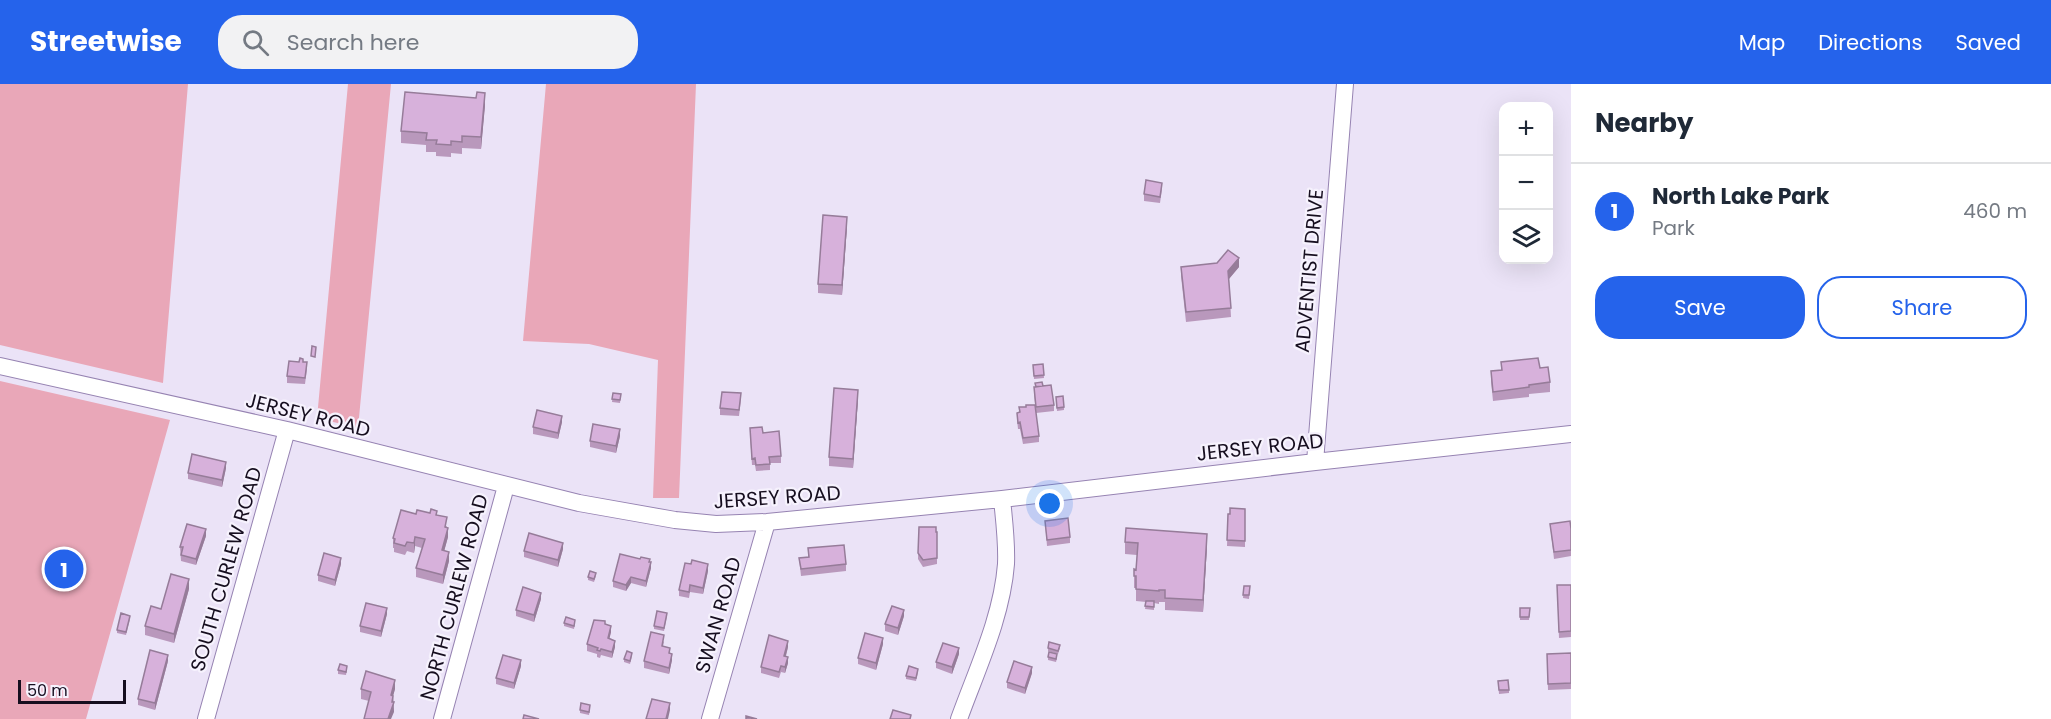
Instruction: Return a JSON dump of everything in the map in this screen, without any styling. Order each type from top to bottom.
[{"type":"street","name":"ADVENTIST DRIVE","points":[[1315,462],[1345,84]]},
{"type":"street","name":"JERSEY ROAD","points":[[0,366],[287,430],[579,503],[675,520],[716,524],[767,522],[1002,499],[1571,435]]},
{"type":"street","name":"SOUTH CURLEW ROAD","points":[[206,719],[287,430]]},
{"type":"street","name":"NORTH CURLEW ROAD","points":[[442,719],[506,486]]},
{"type":"street","points":[[959,719],[999,607],[1006,565],[1002,499]]},
{"type":"street","name":"SWAN ROAD","points":[[710,719],[767,522]]},
{"type":"shaded area","points":[[0,84],[188,84],[163,383],[0,345]]},
{"type":"shaded area","points":[[348,84],[391,84],[358,428],[317,418]]},
{"type":"shaded area","points":[[546,84],[696,84],[679,498],[653,498],[658,360],[589,344],[523,341]]},
{"type":"shaded area","points":[[0,381],[170,420],[86,719],[0,719]]},
{"type":"building","points":[[405,92],[476,98],[477,92],[485,93],[481,137],[462,136],[462,142],[451,141],[451,145],[436,144],[437,140],[426,140],[427,133],[401,131]]},
{"type":"building","points":[[1146,180],[1162,183],[1160,197],[1144,194]]},
{"type":"building","points":[[823,215],[847,217],[842,285],[818,284]]},
{"type":"building","points":[[1228,250],[1239,258],[1228,271],[1231,308],[1186,312],[1181,267],[1217,263]]},
{"type":"building","points":[[312,346],[316,347],[315,357],[311,356]]},
{"type":"building","points":[[300,358],[303,362],[307,362],[305,378],[287,376],[289,361],[299,362]]},
{"type":"building","points":[[1538,358],[1540,368],[1548,367],[1550,382],[1493,392],[1491,371],[1502,370],[1501,362]]},
{"type":"building","points":[[1043,364],[1044,375],[1034,376],[1033,365]]},
{"type":"building","points":[[1042,382],[1043,386],[1036,387],[1035,383]]},
{"type":"building","points":[[1051,385],[1054,405],[1036,407],[1034,387]]},
{"type":"building","points":[[834,388],[858,390],[853,459],[829,457]]},
{"type":"building","points":[[722,392],[741,393],[739,410],[720,408]]},
{"type":"building","points":[[613,393],[621,394],[620,400],[612,399]]},
{"type":"building","points":[[1063,396],[1064,407],[1057,408],[1056,397]]},
{"type":"building","points":[[1026,405],[1035,405],[1039,436],[1023,438],[1017,413],[1020,412],[1019,407],[1026,407]]},
{"type":"building","points":[[537,410],[562,416],[558,433],[533,427]]},
{"type":"building","points":[[593,424],[620,429],[616,446],[590,441]]},
{"type":"building","points":[[762,427],[763,433],[779,431],[781,456],[769,457],[770,464],[756,465],[755,458],[752,459],[750,428]]},
{"type":"building","points":[[192,454],[226,462],[222,480],[188,473]]},
{"type":"building","points":[[1230,508],[1245,509],[1245,541],[1227,540]]},
{"type":"building","points":[[431,509],[437,511],[436,515],[447,517],[445,527],[448,528],[442,550],[449,552],[443,575],[416,568],[425,539],[415,537],[414,543],[407,542],[405,546],[394,543],[393,538],[401,510],[416,514],[417,510],[430,513]]},
{"type":"building","points":[[1068,518],[1070,537],[1047,540],[1045,521]]},
{"type":"building","points":[[1570,521],[1571,550],[1554,552],[1550,524]]},
{"type":"building","points":[[187,524],[206,529],[196,559],[181,555],[183,547],[180,547]]},
{"type":"building","points":[[919,527],[936,527],[937,558],[923,560],[918,553]]},
{"type":"building","points":[[1126,528],[1207,534],[1203,600],[1165,598],[1165,590],[1136,589],[1134,569],[1136,570],[1138,543],[1125,542]]},
{"type":"building","points":[[529,533],[563,543],[558,560],[524,551]]},
{"type":"building","points":[[844,545],[846,564],[801,569],[799,558],[809,557],[808,548]]},
{"type":"building","points":[[324,553],[341,558],[335,580],[318,575]]},
{"type":"building","points":[[620,554],[650,559],[646,581],[631,577],[626,585],[613,581]]},
{"type":"building","points":[[692,560],[708,564],[703,588],[690,585],[689,592],[679,590],[685,563],[691,564]]},
{"type":"building","points":[[590,571],[596,573],[594,579],[588,577]]},
{"type":"building","points":[[171,574],[189,579],[174,634],[145,626],[151,606],[161,609]]},
{"type":"building","points":[[1557,585],[1571,585],[1571,631],[1559,632]]},
{"type":"building","points":[[1244,586],[1250,586],[1249,595],[1243,595]]},
{"type":"building","points":[[523,587],[541,593],[534,615],[516,610]]},
{"type":"building","points":[[1146,601],[1154,601],[1154,607],[1145,606]]},
{"type":"building","points":[[366,603],[387,608],[381,631],[360,626]]},
{"type":"building","points":[[892,606],[904,610],[898,628],[885,624]]},
{"type":"building","points":[[1520,608],[1530,608],[1529,617],[1520,617]]},
{"type":"building","points":[[657,611],[667,613],[664,628],[654,626]]},
{"type":"building","points":[[121,613],[130,616],[126,632],[117,630]]},
{"type":"building","points":[[566,617],[575,620],[574,626],[564,623]]},
{"type":"building","points":[[594,620],[605,621],[605,624],[611,626],[608,638],[615,641],[612,652],[601,649],[600,651],[587,644]]},
{"type":"building","points":[[651,632],[664,635],[662,646],[670,648],[669,653],[672,654],[669,668],[644,661]]},
{"type":"building","points":[[865,633],[883,638],[876,663],[858,658]]},
{"type":"building","points":[[769,635],[788,641],[784,656],[788,657],[785,667],[781,666],[779,672],[761,667]]},
{"type":"building","points":[[1049,642],[1060,645],[1058,651],[1048,648]]},
{"type":"building","points":[[943,643],[959,648],[952,667],[936,662]]},
{"type":"building","points":[[150,650],[168,655],[155,703],[138,699]]},
{"type":"building","points":[[627,651],[632,653],[630,661],[624,659]]},
{"type":"building","points":[[1049,652],[1057,654],[1056,659],[1048,657]]},
{"type":"building","points":[[1571,653],[1571,683],[1548,684],[1547,654]]},
{"type":"building","points":[[503,655],[521,660],[514,683],[496,678]]},
{"type":"building","points":[[1014,661],[1032,667],[1025,688],[1007,682]]},
{"type":"building","points":[[340,664],[347,666],[346,672],[338,670]]},
{"type":"building","points":[[909,666],[918,669],[916,678],[906,676]]},
{"type":"building","points":[[366,671],[395,680],[391,695],[393,696],[392,702],[394,702],[388,719],[364,719],[371,692],[361,689]]},
{"type":"building","points":[[1508,680],[1509,690],[1499,690],[1498,681]]},
{"type":"building","points":[[652,699],[670,703],[666,719],[646,719]]},
{"type":"building","points":[[581,703],[590,705],[589,712],[580,710]]},
{"type":"building","points":[[893,710],[911,715],[910,719],[890,719]]},
{"type":"building","points":[[524,715],[539,719],[523,719]]},
{"type":"place","name":"North Lake Park","points":[[64,569]]}]
